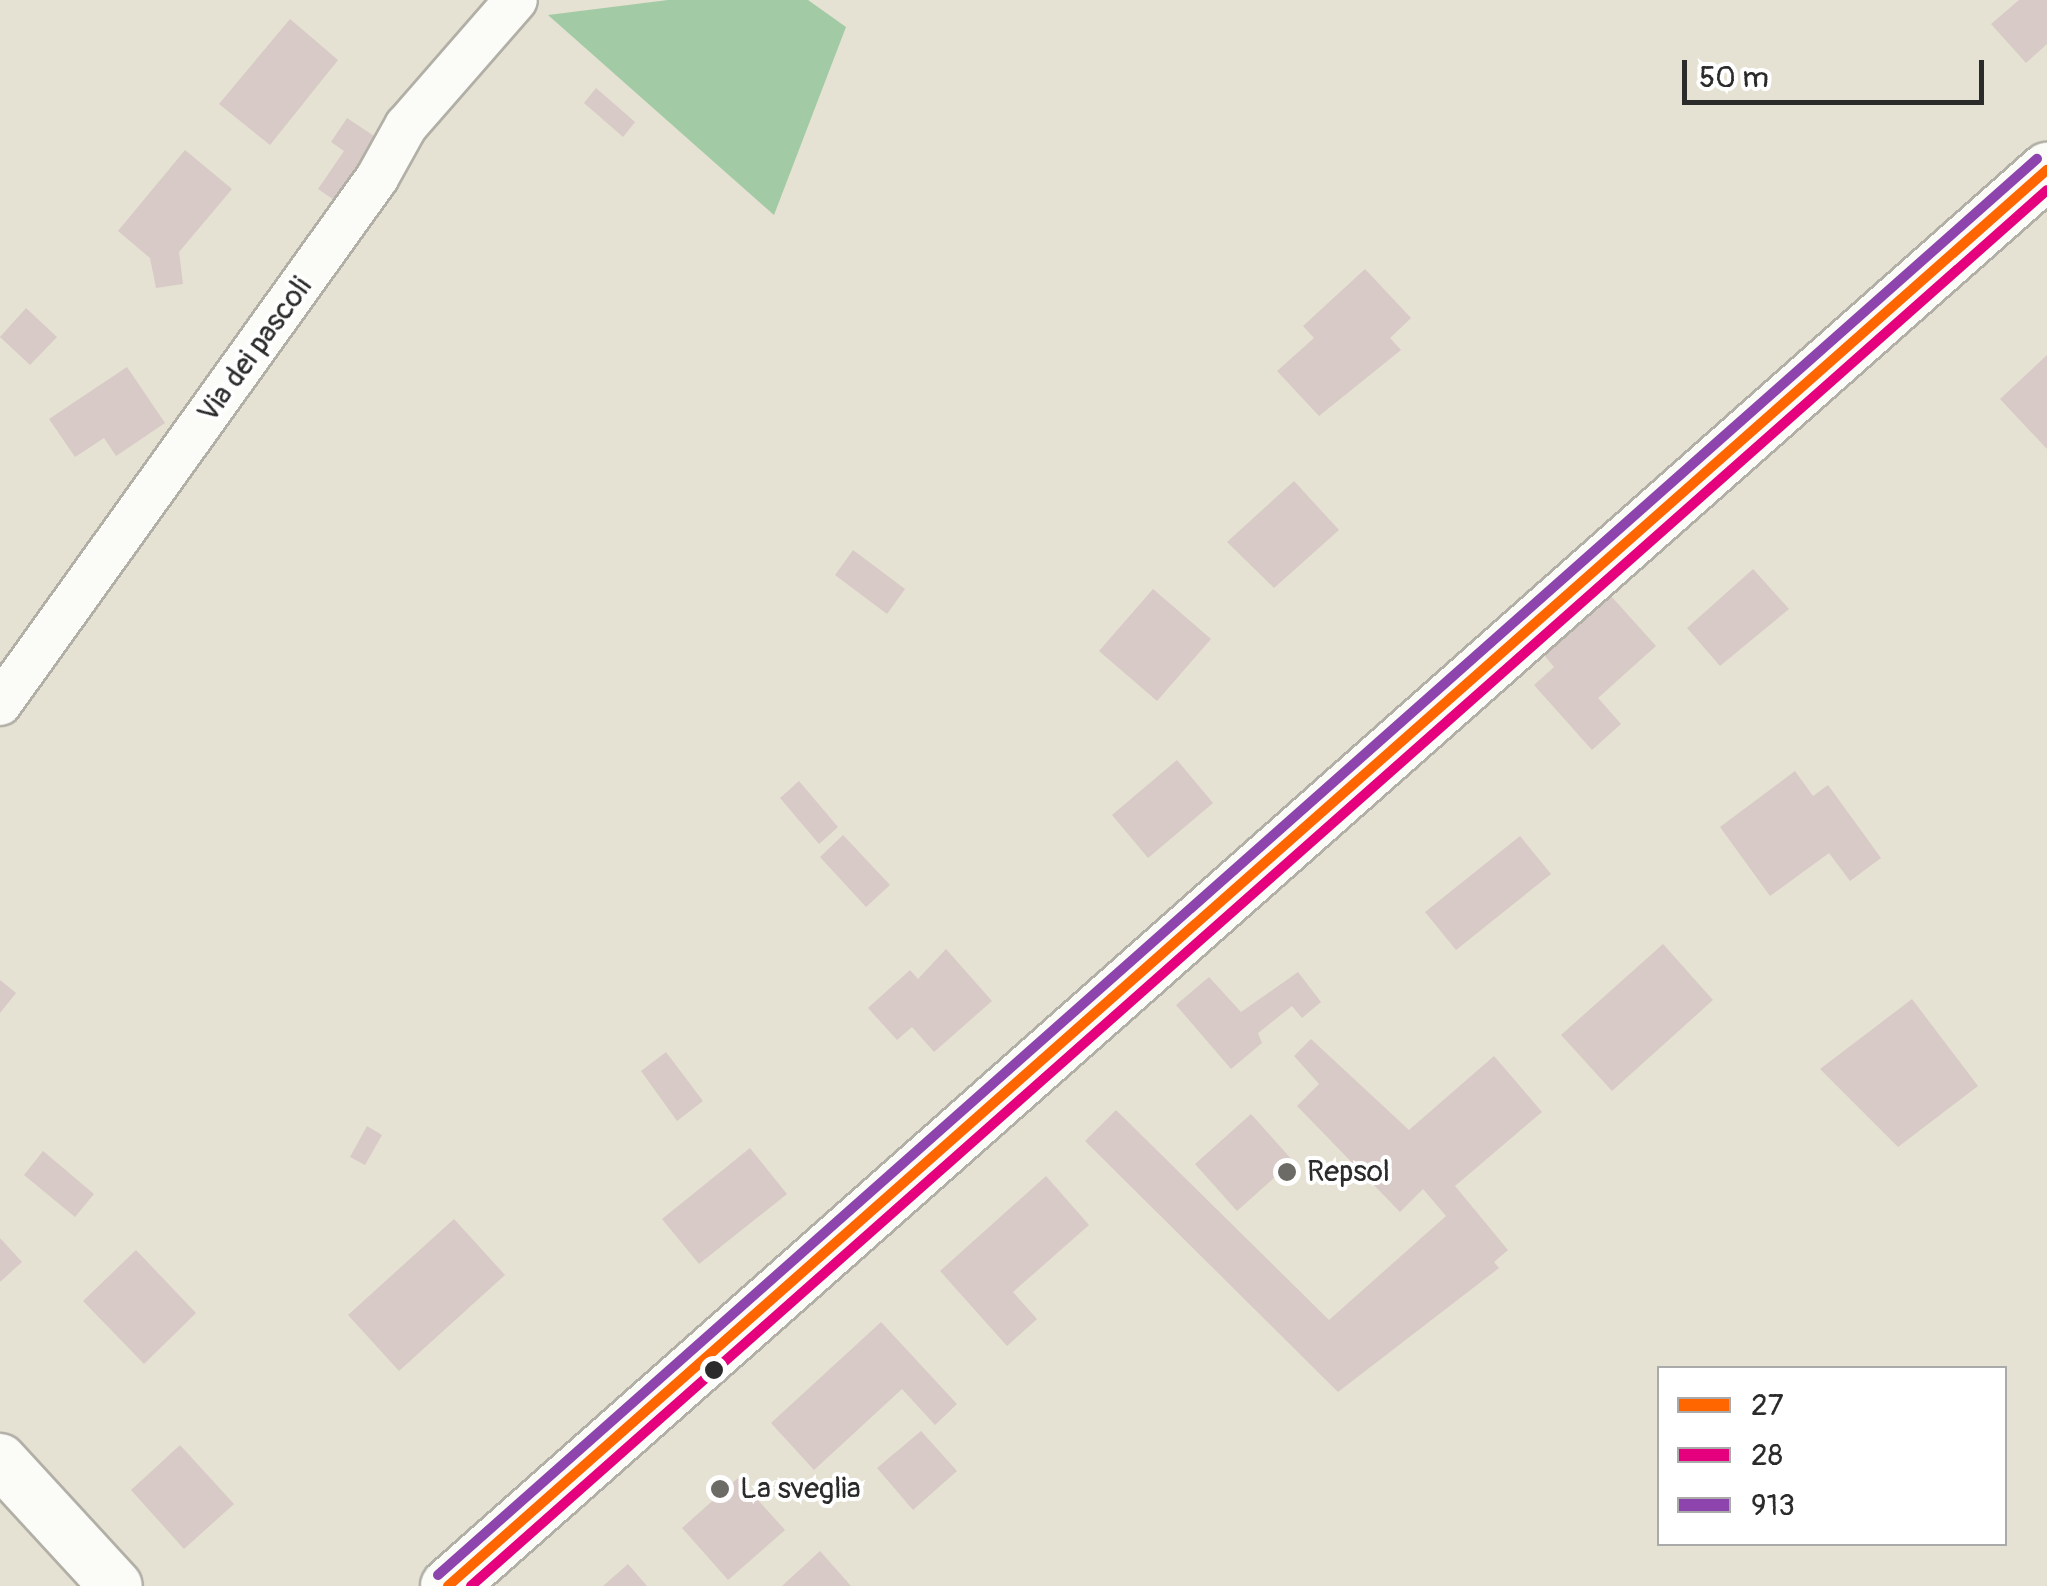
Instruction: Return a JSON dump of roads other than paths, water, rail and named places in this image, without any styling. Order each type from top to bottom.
[{"type":"main road","points":[[448,1586],[2047,170]]},
{"type":"street","name":"Via dei pascoli","points":[[0,704],[366,194],[406,126],[516,0]]},
{"type":"street","points":[[0,1460],[116,1586]]},
{"type":"place","name":"Repsol","points":[[1287,1172]]},
{"type":"place","name":"La sveglia","points":[[720,1489]]}]
